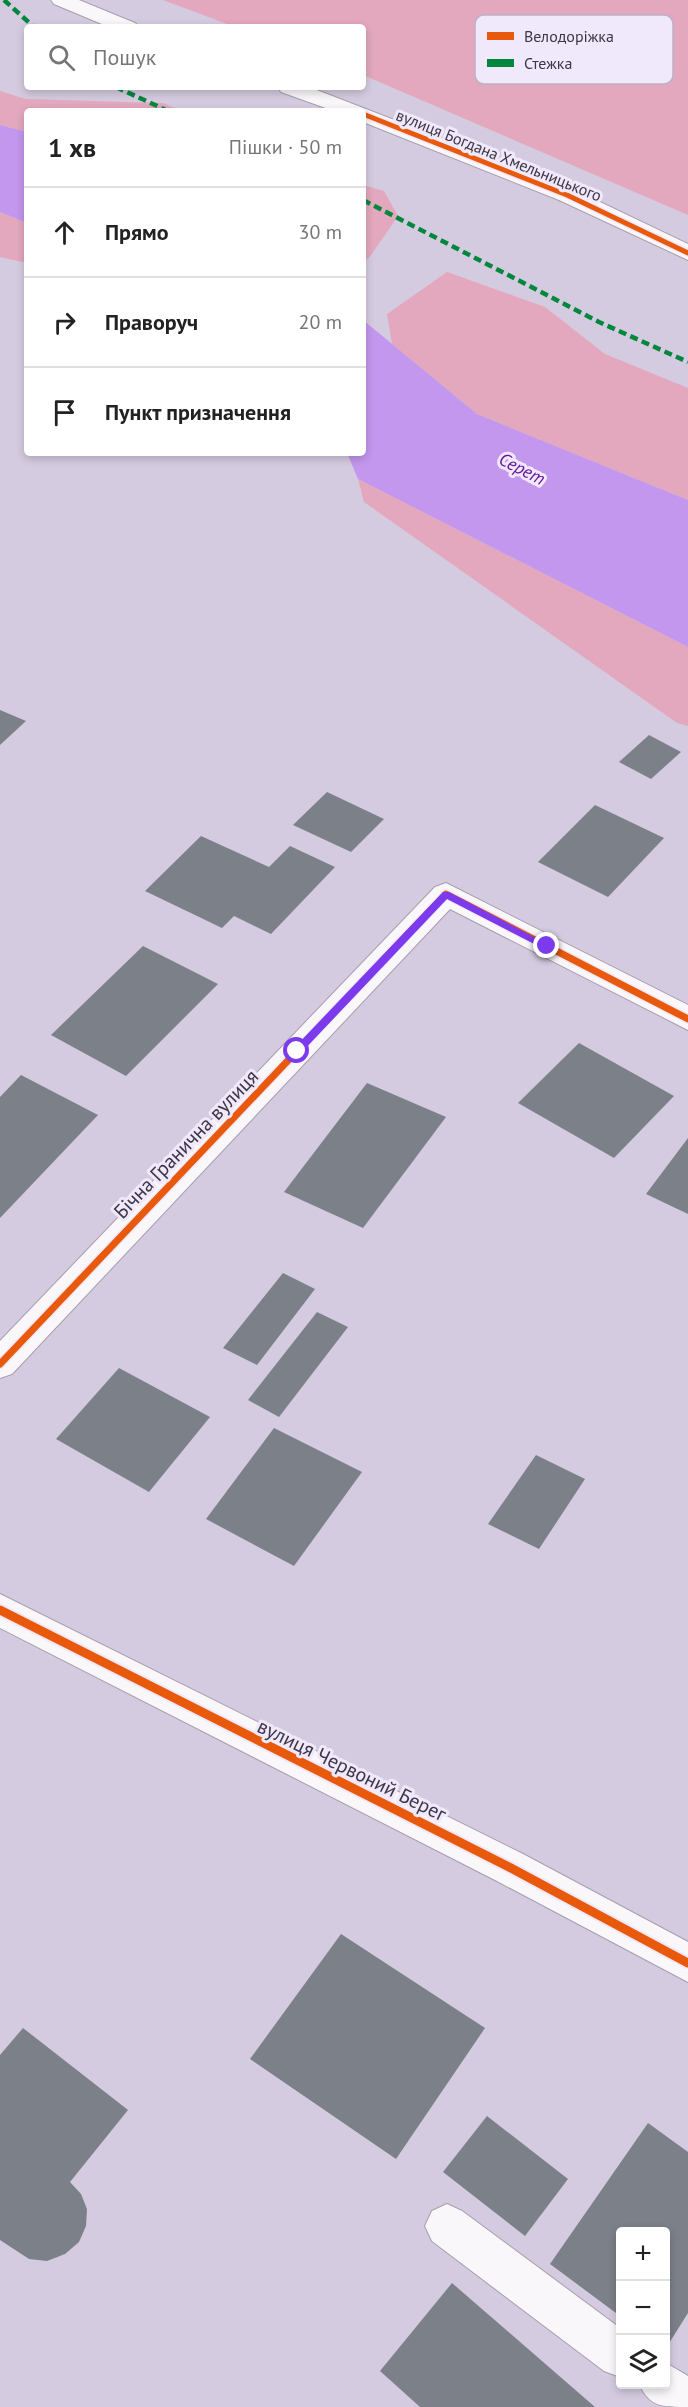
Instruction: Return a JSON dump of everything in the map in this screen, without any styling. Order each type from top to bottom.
[{"type":"street","points":[[61,0],[121,24]]},
{"type":"street","points":[[297,90],[346,108]]},
{"type":"street","name":"вулиця Богдана Хмельницького","points":[[366,115],[567,195],[688,253]]},
{"type":"street","name":"Бічна Гранична вулиця","points":[[0,1364],[446,894],[688,1019]]},
{"type":"street","name":"вулиця Червоний Берег","points":[[0,1610],[509,1867],[688,1963]]},
{"type":"street","points":[[447,2226],[616,2351]]},
{"type":"street","points":[[667,2389],[688,2404]]},
{"type":"shaded area","points":[[163,0],[688,0],[688,215],[366,76],[366,24],[227,24]]},
{"type":"shaded area","points":[[0,91],[26,99],[163,103],[174,108],[24,108],[24,131],[0,125]]},
{"type":"shaded area","points":[[366,186],[384,191],[398,216],[369,258],[366,259]]},
{"type":"shaded area","points":[[0,212],[24,222],[24,262],[0,257]]},
{"type":"shaded area","points":[[447,272],[545,307],[605,354],[688,388],[688,500],[477,414],[392,344],[387,314]]},
{"type":"shaded area","points":[[358,479],[688,647],[688,726],[677,723],[364,502]]},
{"type":"water","points":[[0,125],[24,131],[24,222],[0,212]]},
{"type":"water","name":"Серет","points":[[366,322],[477,414],[688,500],[688,647],[358,479],[348,456],[366,456]]},
{"type":"building","points":[[0,710],[26,721],[0,745]]},
{"type":"building","points":[[649,735],[681,752],[651,779],[619,762]]},
{"type":"building","points":[[327,792],[384,819],[351,852],[293,825]]},
{"type":"building","points":[[595,805],[664,838],[608,897],[538,862]]},
{"type":"building","points":[[201,836],[269,867],[290,846],[335,867],[271,934],[234,916],[222,928],[145,891]]},
{"type":"building","points":[[143,946],[218,984],[126,1076],[51,1035]]},
{"type":"building","points":[[579,1043],[674,1096],[614,1158],[518,1103]]},
{"type":"building","points":[[21,1075],[98,1115],[0,1218],[0,1097]]},
{"type":"building","points":[[367,1083],[446,1117],[363,1228],[284,1192]]},
{"type":"building","points":[[688,1138],[688,1214],[646,1194]]},
{"type":"building","points":[[283,1273],[315,1289],[257,1365],[223,1348]]},
{"type":"building","points":[[317,1312],[348,1327],[279,1417],[248,1400]]},
{"type":"building","points":[[119,1368],[210,1417],[149,1492],[56,1439]]},
{"type":"building","points":[[274,1428],[362,1472],[294,1566],[206,1519]]},
{"type":"building","points":[[536,1455],[585,1479],[539,1549],[488,1524]]},
{"type":"building","points":[[341,1934],[485,2028],[396,2159],[250,2059]]},
{"type":"building","points":[[23,2028],[128,2110],[70,2182],[81,2194],[87,2209],[86,2226],[79,2242],[65,2254],[47,2261],[29,2259],[0,2240],[0,2055]]},
{"type":"building","points":[[487,2116],[568,2179],[525,2236],[443,2172]]},
{"type":"building","points":[[648,2123],[688,2152],[688,2313],[670,2342],[670,2227],[616,2227],[616,2313],[550,2264]]},
{"type":"building","points":[[452,2283],[595,2407],[420,2407],[380,2371]]},
{"type":"marked path","points":[[4,0],[31,24]]},
{"type":"marked path","points":[[122,90],[162,108]]},
{"type":"marked path","points":[[366,202],[599,322],[688,362]]},
{"type":"cycle path","points":[[366,115],[567,195],[688,253]]},
{"type":"cycle path","points":[[0,1364],[446,894],[688,1019]]},
{"type":"cycle path","points":[[0,1610],[509,1867],[688,1963]]},
{"type":"route","points":[[297,1051],[446,894],[547,946]]}]
